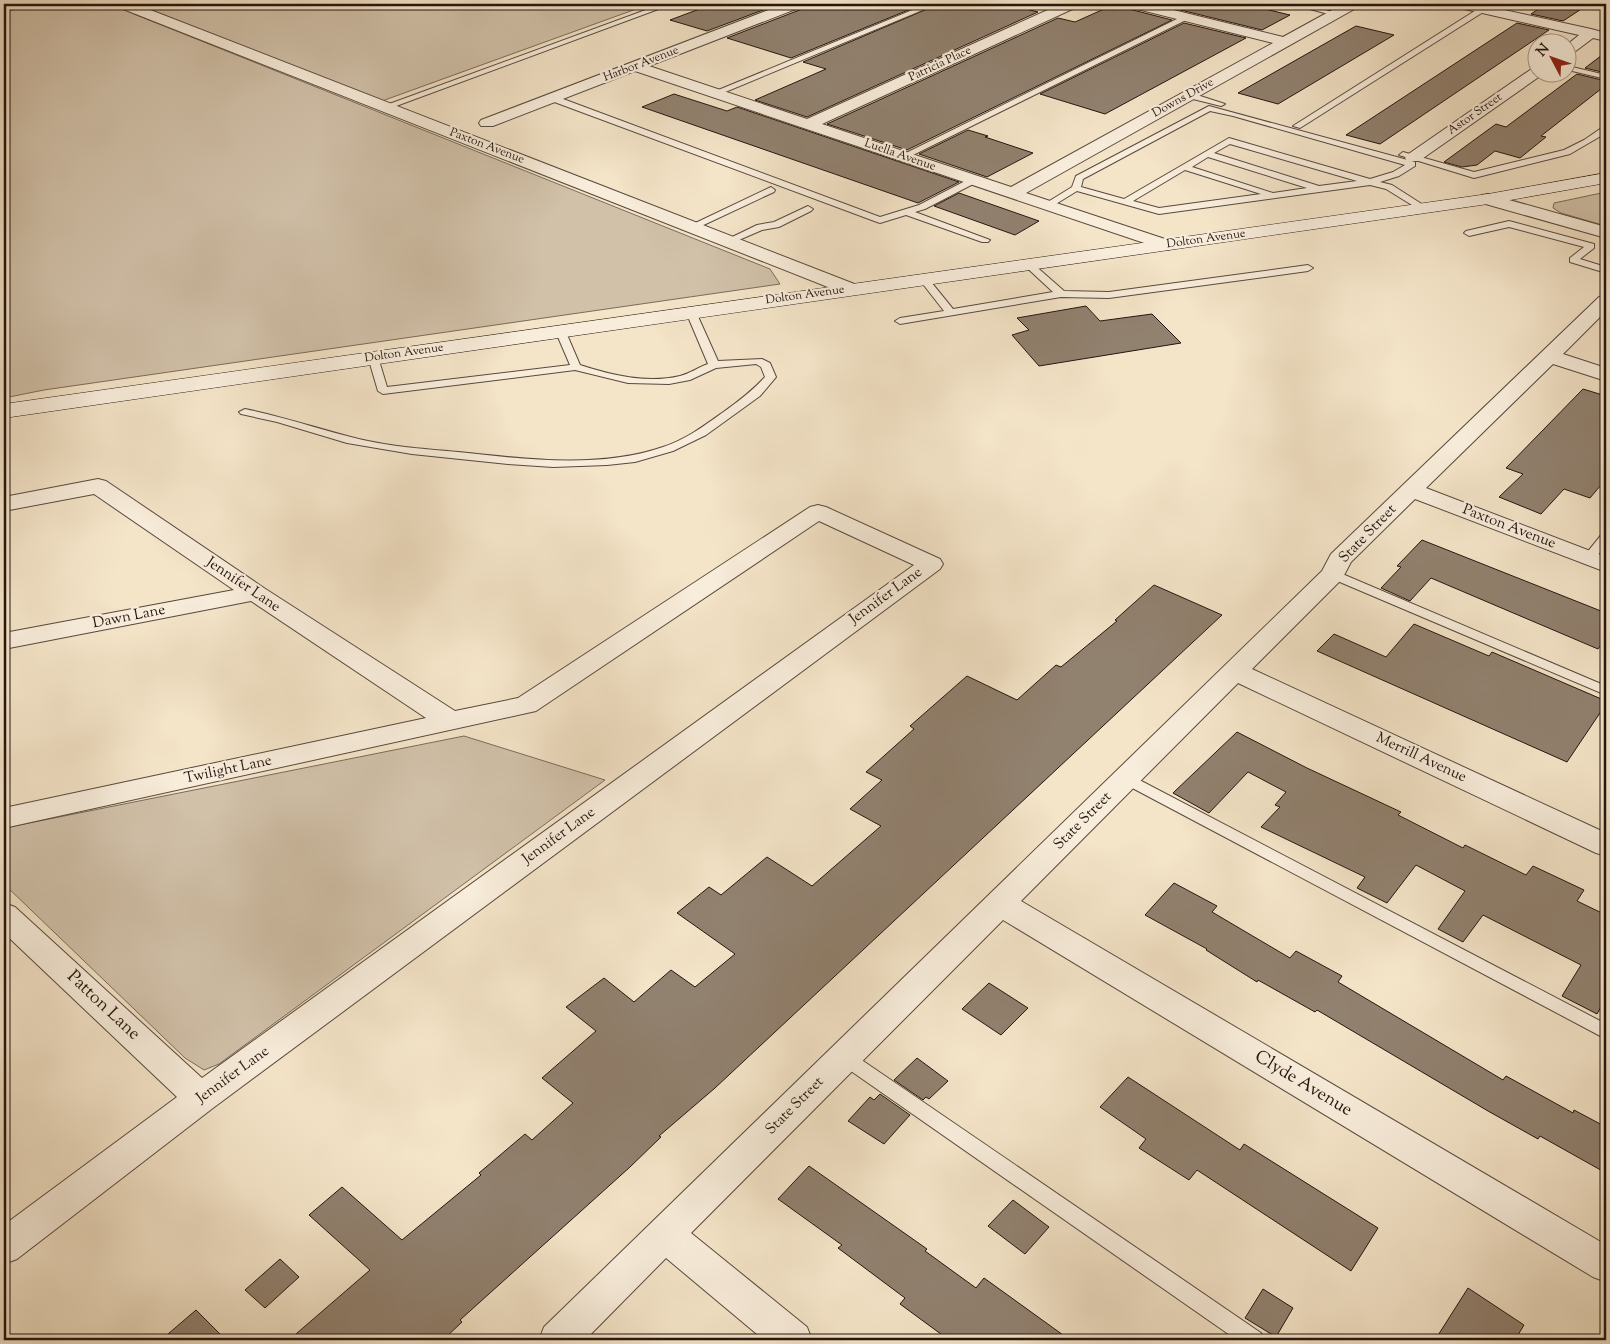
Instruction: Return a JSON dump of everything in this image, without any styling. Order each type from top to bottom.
[{"type":"street","name":"Paxton Avenue","points":[[123,4],[850,289]]},
{"type":"street","name":"Harbor Avenue","points":[[487,123],[796,4]]},
{"type":"street","name":"Patricia Place","points":[[809,124],[1072,4]]},
{"type":"street","points":[[1134,4],[1283,41]]},
{"type":"street","name":"Downs Drive","points":[[1013,193],[1283,41],[1353,4]]},
{"type":"street","points":[[1460,4],[1606,37]]},
{"type":"street","points":[[1578,43],[1591,33]]},
{"type":"street","name":"Luella Avenue","points":[[635,66],[1165,245]]},
{"type":"street","name":"Astor Street","points":[[1413,158],[1528,78]]},
{"type":"street","name":"Dolton Avenue","points":[[4,411],[924,278],[1488,199],[1606,178]]},
{"type":"street","points":[[1488,199],[1606,233]]},
{"type":"street","name":"State Street","points":[[558,1340],[1333,574],[1340,559],[1606,301]]},
{"type":"street","points":[[1549,356],[1606,375]]},
{"type":"street","name":"Jennifer Lane","points":[[4,504],[98,486],[255,593],[452,722],[526,705],[818,512],[931,564],[202,1098],[4,1246]]},
{"type":"street","name":"Paxton Avenue","points":[[1411,490],[1597,562]]},
{"type":"street","name":"Dawn Lane","points":[[4,641],[255,593]]},
{"type":"street","name":"Merrill Avenue","points":[[1235,671],[1606,845]]},
{"type":"street","name":"Twilight Lane","points":[[4,818],[452,722]]},
{"type":"street","name":"Clyde Avenue","points":[[1000,903],[1606,1265]]},
{"type":"street","name":"Patton Lane","points":[[4,915],[202,1098]]},
{"type":"street","points":[[665,1235],[793,1340]]},
{"type":"lane","points":[[385,107],[668,4]]},
{"type":"lane","points":[[715,93],[933,4]]},
{"type":"lane","points":[[1295,4],[1336,14]]},
{"type":"lane","points":[[1298,126],[1484,9]]},
{"type":"lane","points":[[904,156],[1188,17]]},
{"type":"lane","points":[[1578,71],[1606,78]]},
{"type":"lane","points":[[1188,95],[1474,175],[1567,152],[1587,142],[1606,129]]},
{"type":"lane","points":[[552,98],[880,220],[922,208],[974,180]]},
{"type":"lane","points":[[1048,205],[1076,188],[1079,178],[1209,108],[1412,164],[1396,174],[1370,182],[1159,211],[1076,188]]},
{"type":"lane","points":[[1125,202],[1229,141],[1389,187],[1423,208]]},
{"type":"lane","points":[[1207,154],[1320,189]]},
{"type":"lane","points":[[1184,167],[1274,196]]},
{"type":"lane","points":[[692,227],[771,190]]},
{"type":"lane","points":[[729,242],[760,227],[776,225],[808,209]]},
{"type":"lane","points":[[906,212],[985,240]]},
{"type":"lane","points":[[1469,233],[1509,224],[1591,246],[1573,260],[1606,270]]},
{"type":"lane","points":[[1028,264],[1061,294]]},
{"type":"lane","points":[[900,321],[1061,294],[1109,295],[1308,268]]},
{"type":"lane","points":[[924,278],[950,312]]},
{"type":"lane","points":[[691,312],[714,365]]},
{"type":"lane","points":[[560,330],[576,367]]},
{"type":"lane","points":[[245,412],[279,419],[347,440],[412,451],[508,461],[553,463],[606,462],[635,459],[669,449],[702,433],[756,394],[771,377],[766,366],[758,361],[714,365],[683,378],[645,383],[588,372],[576,367],[383,391],[373,357]]},
{"type":"lane","points":[[1597,562],[1606,537]]},
{"type":"lane","points":[[1333,574],[1606,691]]},
{"type":"lane","points":[[1126,778],[1606,1032]]},
{"type":"lane","points":[[844,1057],[1254,1340]]},
{"type":"shaded area","points":[[36,4],[650,4],[382,101],[134,14],[770,269],[780,284],[44,390],[4,398],[4,12]]},
{"type":"shaded area","points":[[1606,192],[1606,226],[1561,213],[1553,208],[1554,203]]},
{"type":"shaded area","points":[[464,736],[605,780],[219,1064],[204,1070],[185,1058],[4,884],[4,828]]},
{"type":"building","points":[[713,4],[779,4],[707,31],[670,20]]},
{"type":"building","points":[[805,4],[923,4],[791,58],[727,38],[802,9]]},
{"type":"building","points":[[939,4],[1006,4],[1038,12],[807,117],[755,100],[826,69],[803,62]]},
{"type":"building","points":[[1105,4],[1125,4],[1129,9],[1172,20],[907,150],[827,124],[1058,18],[1075,22],[1104,9]]},
{"type":"building","points":[[1156,4],[1244,4],[1290,15],[1262,30]]},
{"type":"building","points":[[1546,4],[1589,4],[1563,21],[1531,14]]},
{"type":"building","points":[[1184,23],[1246,38],[1105,114],[1040,94]]},
{"type":"building","points":[[1517,23],[1549,30],[1546,32],[1528,32],[1528,44],[1380,144],[1346,135]]},
{"type":"building","points":[[1356,26],[1394,35],[1278,104],[1238,93]]},
{"type":"building","points":[[1606,52],[1606,73],[1585,68]]},
{"type":"building","points":[[1578,74],[1606,81],[1606,85],[1541,136],[1546,137],[1520,158],[1495,151],[1477,165],[1462,167],[1444,162],[1496,124],[1506,127],[1566,82],[1578,82]]},
{"type":"building","points":[[674,94],[727,111],[737,107],[959,182],[918,203],[642,107]]},
{"type":"building","points":[[968,130],[1033,153],[987,177],[919,154]]},
{"type":"building","points":[[959,193],[1039,221],[1015,235],[934,206]]},
{"type":"building","points":[[1086,306],[1100,321],[1152,314],[1181,343],[1039,366],[1012,335],[1029,330],[1017,318]]},
{"type":"building","points":[[1583,389],[1606,396],[1606,479],[1590,498],[1564,489],[1541,514],[1499,497],[1523,474],[1506,468]]},
{"type":"building","points":[[1422,540],[1606,613],[1606,638],[1598,649],[1431,578],[1410,601],[1381,588],[1401,567],[1397,566]]},
{"type":"building","points":[[1154,585],[1222,615],[715,1088],[659,1136],[661,1137],[630,1167],[460,1320],[462,1322],[443,1340],[289,1340],[370,1270],[309,1215],[342,1187],[402,1240],[481,1175],[479,1173],[525,1134],[532,1140],[573,1103],[542,1078],[596,1031],[566,1007],[604,978],[634,1002],[671,970],[695,987],[735,954],[677,913],[709,887],[721,895],[767,857],[812,886],[881,826],[850,809],[882,780],[866,772],[914,729],[910,726],[967,676],[1017,700],[1056,665],[1061,667],[1117,621],[1115,620]]},
{"type":"building","points":[[1414,624],[1489,656],[1492,652],[1606,701],[1606,704],[1567,762],[1317,651],[1334,634],[1386,657]]},
{"type":"building","points":[[1237,732],[1307,768],[1401,812],[1398,815],[1463,848],[1465,845],[1526,875],[1533,866],[1584,890],[1577,901],[1606,915],[1606,998],[1597,1014],[1562,996],[1581,965],[1483,915],[1463,942],[1438,929],[1465,891],[1416,865],[1387,903],[1357,888],[1365,877],[1261,827],[1280,807],[1275,805],[1286,792],[1248,772],[1209,813],[1173,793]]},
{"type":"building","points":[[1174,883],[1217,906],[1212,912],[1290,958],[1296,951],[1342,976],[1338,982],[1503,1080],[1506,1076],[1573,1113],[1574,1110],[1606,1127],[1606,1173],[1540,1136],[1538,1139],[1488,1111],[1317,1010],[1315,1012],[1258,980],[1257,982],[1207,949],[1145,915]]},
{"type":"building","points":[[989,983],[1028,1008],[1001,1035],[962,1009]]},
{"type":"building","points":[[917,1058],[948,1081],[929,1099],[926,1097],[923,1100],[894,1080]]},
{"type":"building","points":[[1128,1077],[1240,1150],[1244,1144],[1378,1228],[1351,1271],[1197,1170],[1189,1180],[1139,1148],[1146,1139],[1100,1107]]},
{"type":"building","points":[[880,1094],[910,1115],[884,1144],[848,1121],[870,1097],[874,1100]]},
{"type":"building","points":[[809,1166],[927,1249],[925,1251],[976,1288],[984,1278],[1070,1340],[949,1340],[900,1304],[905,1298],[838,1248],[842,1245],[778,1199]]},
{"type":"building","points":[[1013,1200],[1049,1227],[1025,1254],[988,1226]]},
{"type":"building","points":[[280,1259],[299,1277],[265,1308],[245,1290]]},
{"type":"building","points":[[1468,1288],[1524,1325],[1515,1340],[1435,1340]]},
{"type":"building","points":[[1263,1289],[1293,1308],[1276,1337],[1245,1318]]},
{"type":"building","points":[[196,1310],[226,1340],[161,1340]]},
{"type":"railway","points":[[4,5],[9,4]]}]
